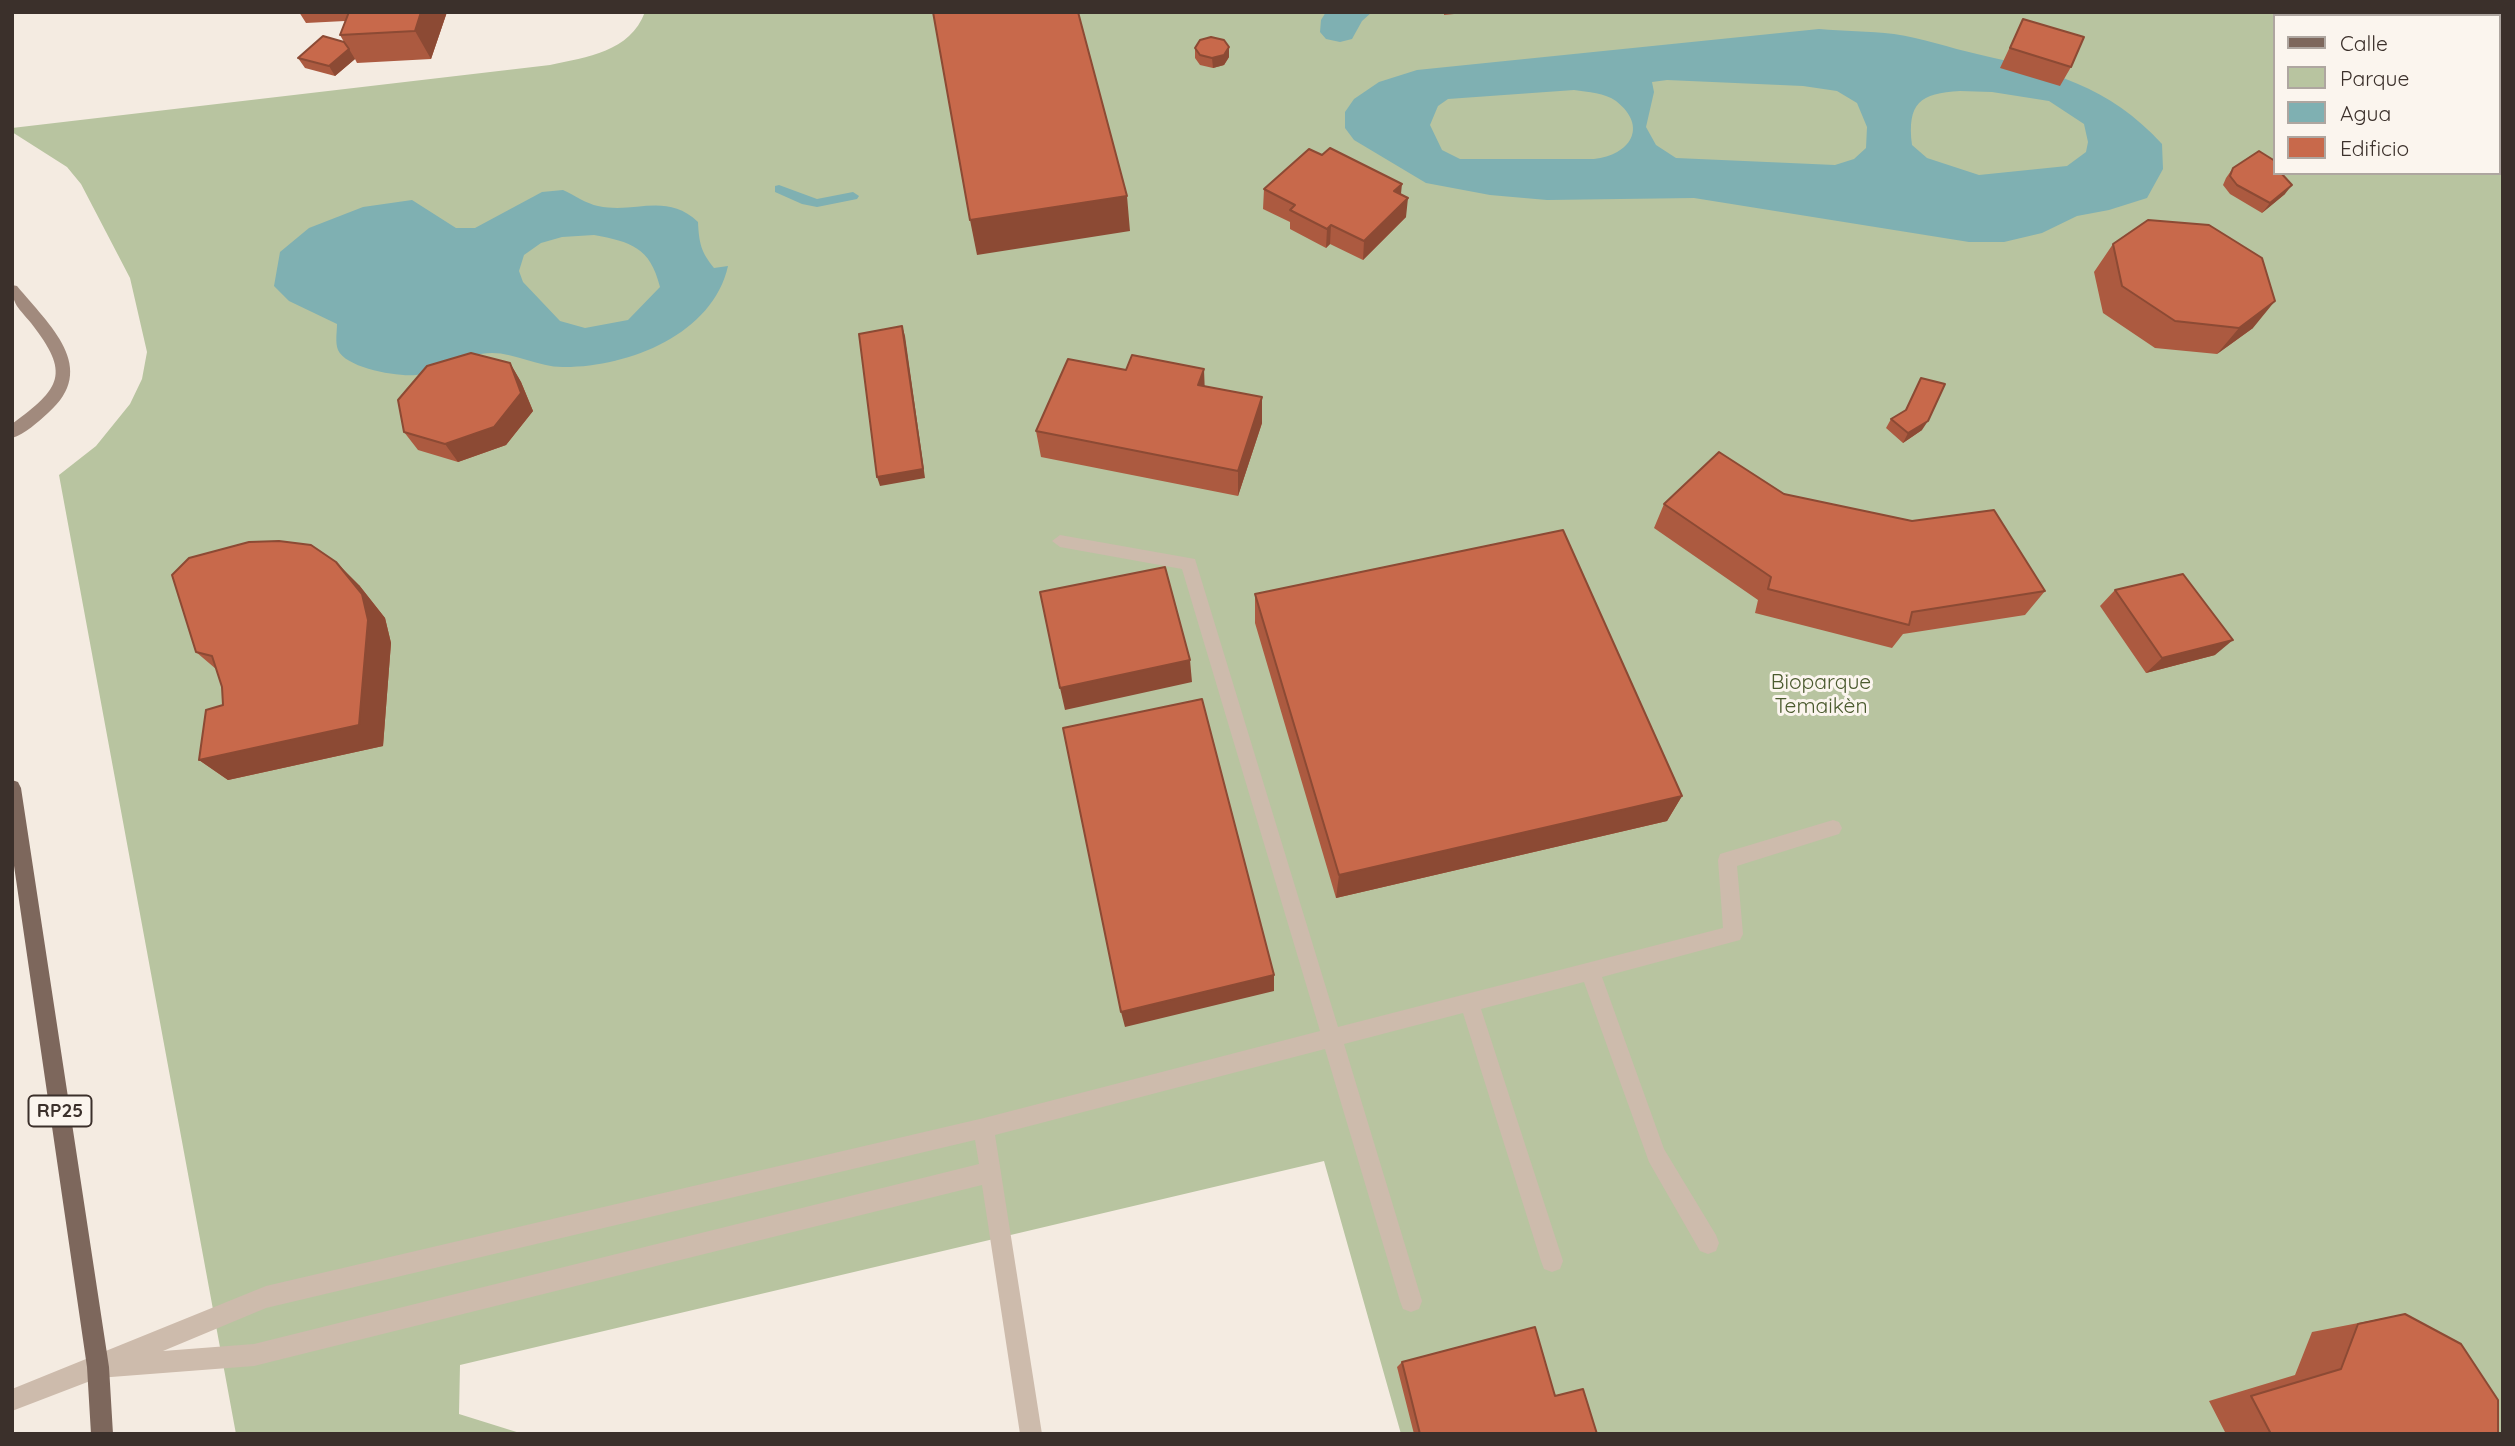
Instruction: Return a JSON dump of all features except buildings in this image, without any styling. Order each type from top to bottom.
[{"type":"main road","points":[[12,290],[56,348],[64,364],[63,382],[52,398],[12,432]]},
{"type":"main road","name":"RP25","points":[[12,788],[98,1367],[102,1434]]},
{"type":"lane","points":[[1060,541],[1189,564],[1411,1301]]},
{"type":"lane","points":[[12,1400],[267,1297],[984,1128],[1733,933],[1727,860],[1833,828]]},
{"type":"lane","points":[[1590,972],[1656,1155],[1708,1243]]},
{"type":"lane","points":[[1469,1003],[1552,1261]]},
{"type":"lane","points":[[984,1128],[1031,1434]]},
{"type":"lane","points":[[98,1367],[254,1355],[990,1172]]},
{"type":"green space","name":"Bioparque Temaikèn","points":[[645,12],[2503,12],[2503,1434],[1401,1434],[1324,1161],[460,1365],[459,1414],[523,1434],[236,1434],[59,475],[96,446],[130,404],[142,379],[147,352],[130,278],[81,184],[67,167],[12,132],[12,128],[550,65],[606,50],[629,36]]},
{"type":"water","points":[[1326,12],[1372,12],[1362,21],[1352,39],[1340,42],[1326,39],[1320,32],[1321,20]]},
{"type":"water","points":[[1819,29],[1894,34],[2030,67],[2100,95],[2142,124],[2162,144],[2163,169],[2147,198],[2109,210],[2077,216],[2042,233],[2004,242],[1969,242],[1694,198],[1547,200],[1490,195],[1426,183],[1354,140],[1345,128],[1345,112],[1354,99],[1379,82],[1417,70]],"holes":[[[1667,80],[1803,86],[1837,91],[1857,103],[1867,127],[1866,148],[1854,159],[1835,165],[1676,158],[1656,145],[1646,127],[1654,92],[1652,82]],[[1574,90],[1591,92],[1616,101],[1632,120],[1633,130],[1631,138],[1617,152],[1594,159],[1460,159],[1442,150],[1430,125],[1438,106],[1448,99]],[[1946,92],[1992,92],[2049,101],[2084,124],[2088,142],[2086,152],[2067,166],[1979,175],[1927,158],[1912,145],[1914,110],[1926,98]]]},
{"type":"water","points":[[563,190],[598,206],[662,206],[686,213],[698,222],[702,247],[714,268],[728,266],[719,290],[705,310],[687,328],[641,353],[615,361],[556,367],[492,353],[472,356],[426,373],[408,375],[385,373],[351,362],[338,350],[337,324],[289,301],[274,286],[280,252],[309,228],[363,207],[412,200],[456,228],[475,228],[542,192]],"holes":[[[594,235],[619,240],[637,249],[651,263],[660,287],[628,320],[585,328],[560,321],[523,282],[519,271],[524,255],[541,243],[562,237]]]},
{"type":"waterway","points":[[779,189],[811,203],[853,196]]}]
